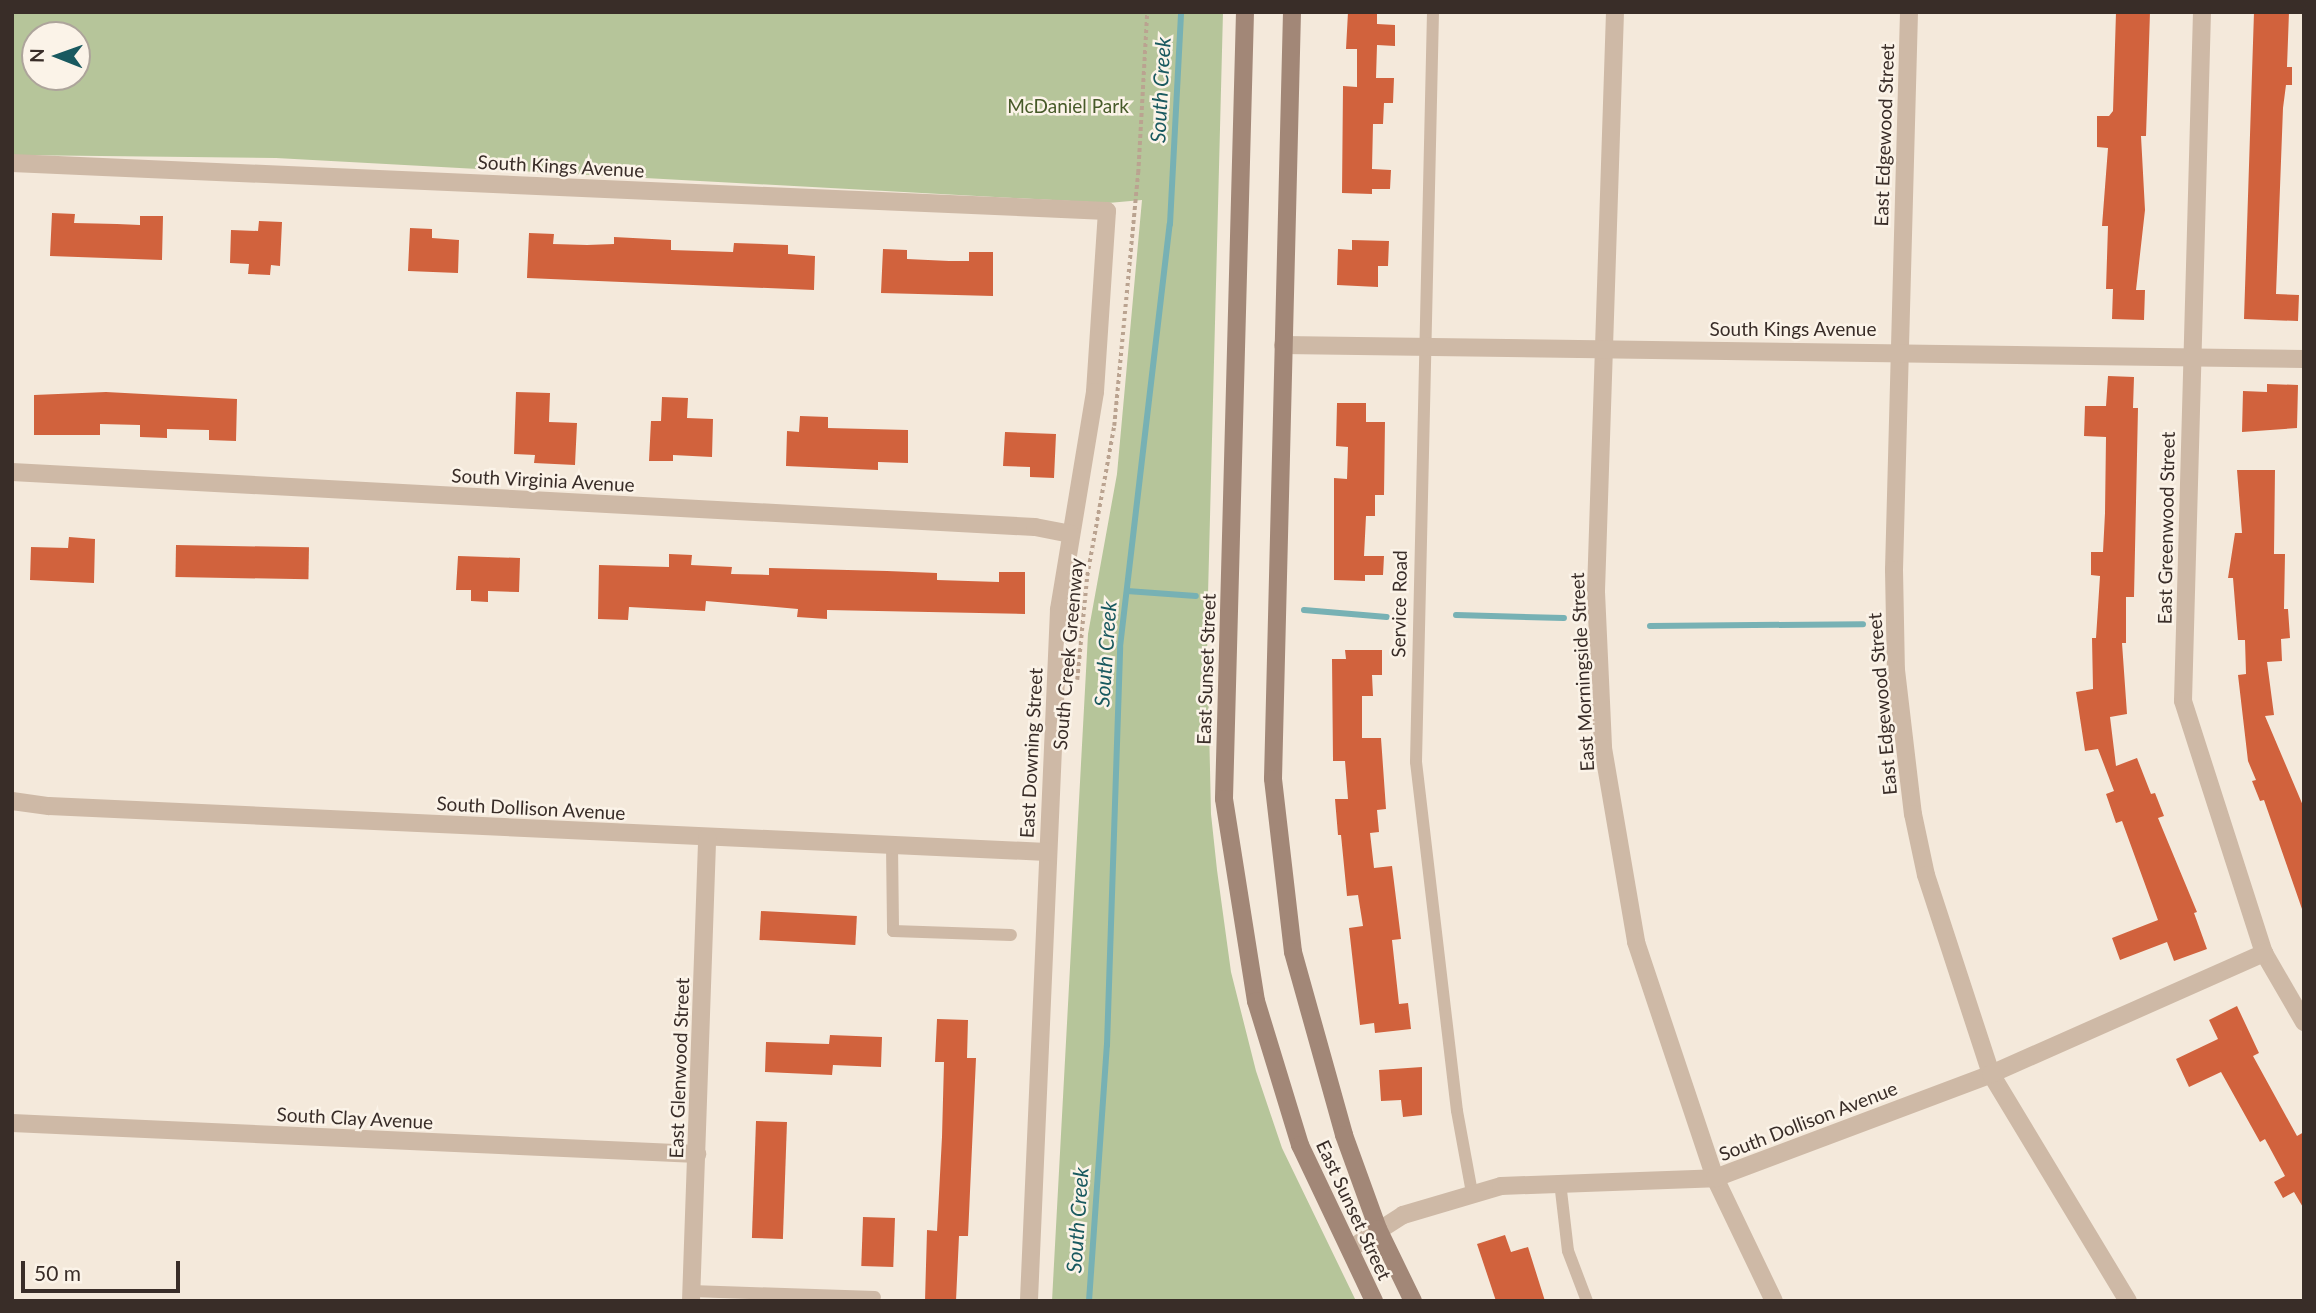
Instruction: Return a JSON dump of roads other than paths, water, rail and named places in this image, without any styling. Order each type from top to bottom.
[{"type":"main road","name":"East Sunset Street","points":[[1245,12],[1224,799],[1256,1002],[1300,1145],[1374,1301]]},
{"type":"main road","name":"East Sunset Street","points":[[1292,12],[1273,779],[1293,952],[1344,1135],[1378,1229],[1413,1301]]},
{"type":"street","name":"East Morningside Street","points":[[1615,12],[1597,592],[1603,748],[1636,942],[1716,1178],[1774,1301]]},
{"type":"street","name":"East Edgewood Street","points":[[1909,12],[1894,570],[1904,749],[1927,875],[1991,1074],[2128,1301]]},
{"type":"street","name":"East Greenwood Street","points":[[2202,12],[2190,357],[2183,701],[2264,953],[2304,1022]]},
{"type":"street","name":"South Kings Avenue","points":[[12,163],[1107,211]]},
{"type":"street","name":"East Downing Street","points":[[1029,1301],[1059,610],[1095,392],[1107,211]]},
{"type":"street","name":"South Kings Avenue","points":[[1283,345],[1898,351],[2304,359]]},
{"type":"street","name":"South Virginia Avenue","points":[[12,472],[1035,527],[1070,534]]},
{"type":"street","name":"South Dollison Avenue","points":[[12,801],[49,806],[1047,852]]},
{"type":"street","name":"East Glenwood Street","points":[[691,1296],[707,837]]},
{"type":"street","name":"South Dollison Avenue","points":[[1350,1248],[1402,1215],[1472,1193],[1560,1182],[1716,1178],[1991,1074],[2264,953]]},
{"type":"street","name":"South Clay Avenue","points":[[12,1123],[697,1154]]},
{"type":"lane","name":"Service Road","points":[[1433,12],[1423,347],[1416,762],[1457,1111],[1472,1193]]},
{"type":"lane","points":[[892,845],[893,931],[1011,935]]},
{"type":"lane","points":[[1560,1182],[1568,1251],[1587,1301]]},
{"type":"lane","points":[[691,1296],[875,1297]]},
{"type":"waterway","name":"South Creek","points":[[1089,1301],[1107,1045],[1120,647],[1170,224],[1181,12]]},
{"type":"waterway","points":[[1127,591],[1196,596]]},
{"type":"waterway","points":[[1304,610],[1387,617]]},
{"type":"waterway","points":[[1456,615],[1564,618]]},
{"type":"waterway","points":[[1650,626],[1863,624]]},
{"type":"park label","name":"McDaniel Park","points":[[1068,106]]}]
